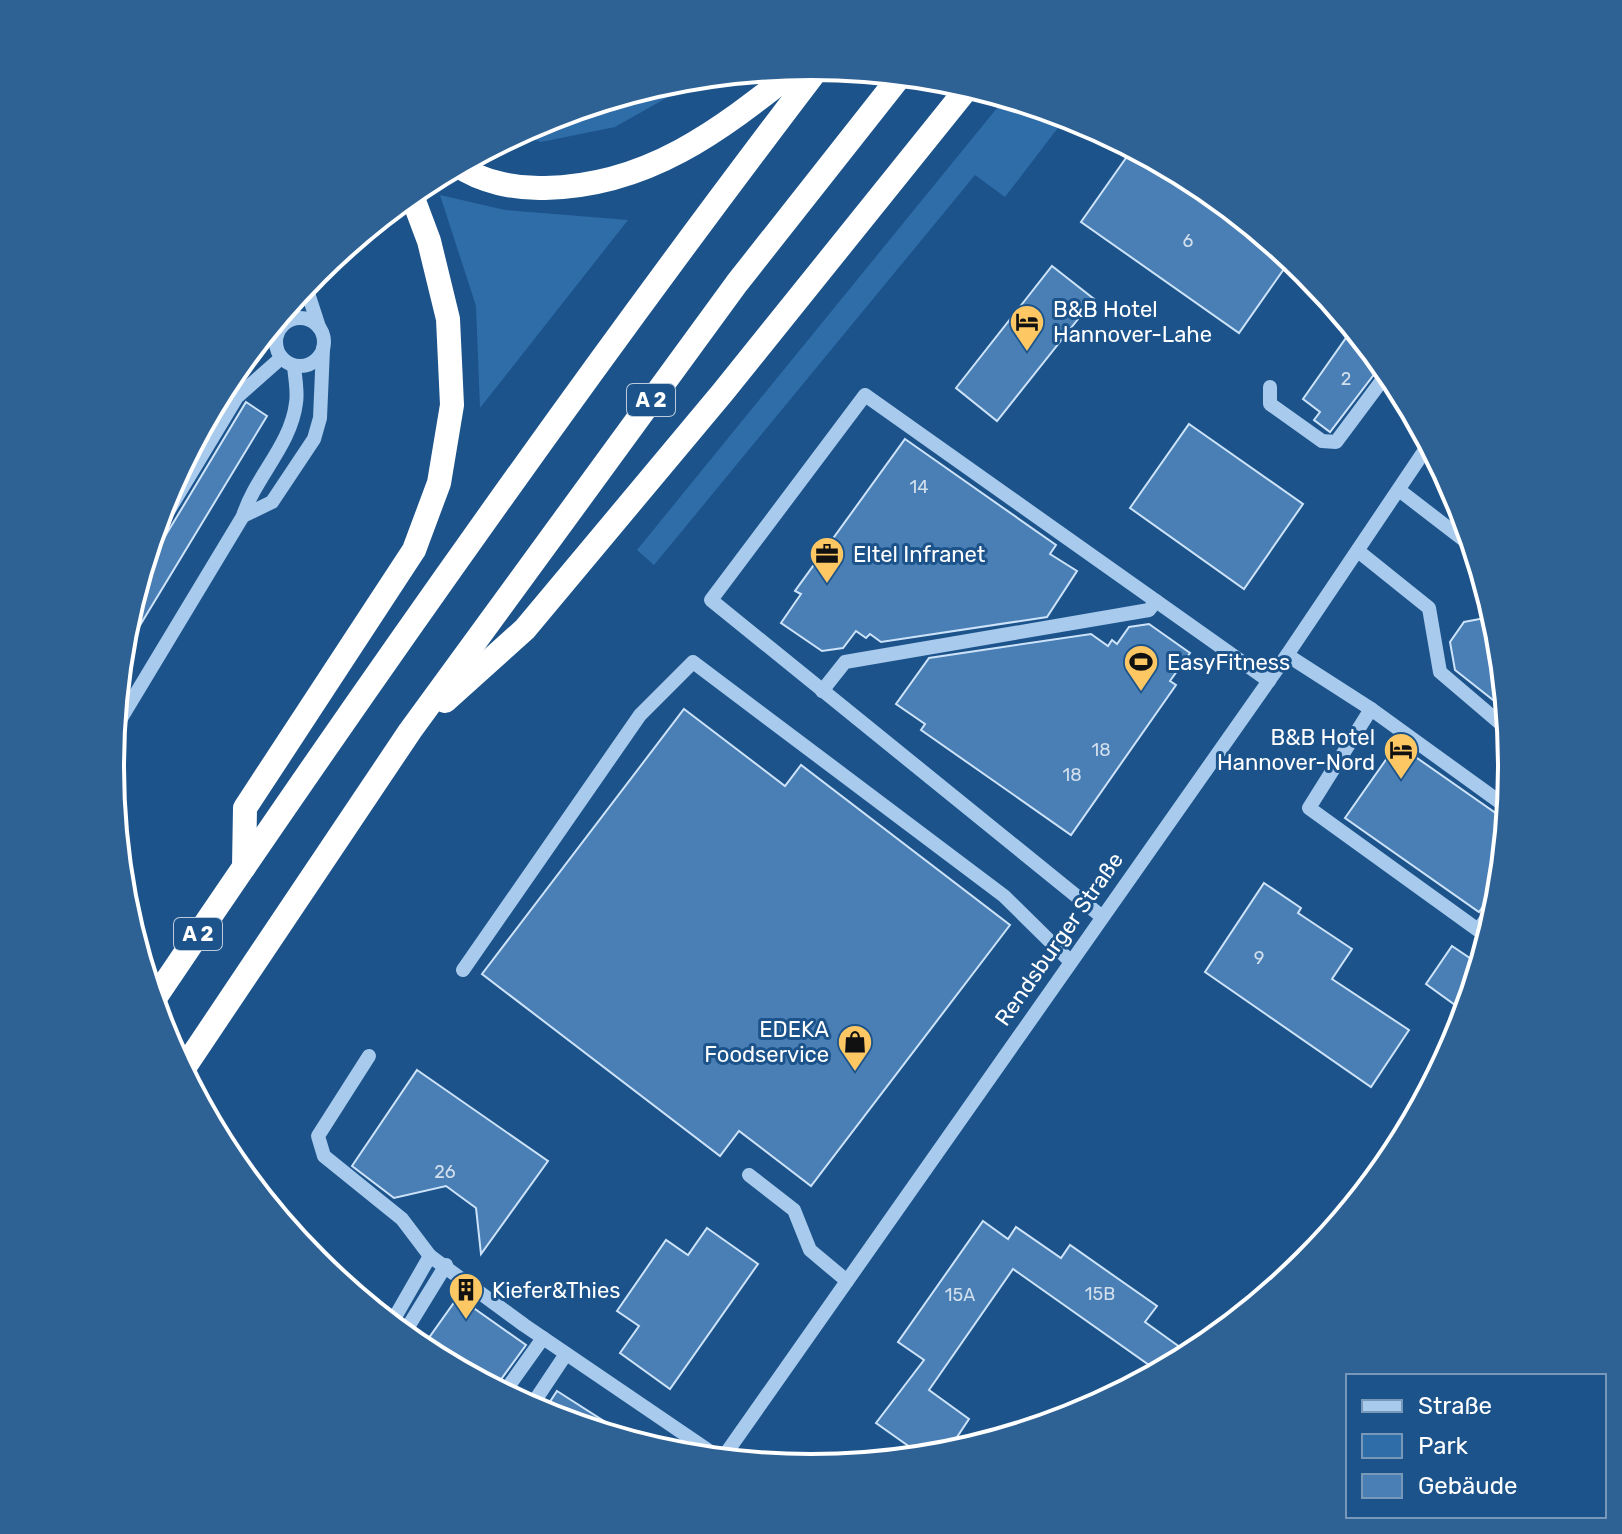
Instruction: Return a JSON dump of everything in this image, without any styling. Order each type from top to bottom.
[{"type":"highway","name":"A 2","points":[[161,990],[691,235],[809,80]]},
{"type":"highway","points":[[468,172],[524,189],[576,188],[629,176],[686,150],[781,81]]},
{"type":"highway","name":"A 2","points":[[190,1060],[410,731],[737,283],[893,85]]},
{"type":"highway","points":[[410,731],[525,629],[723,392],[961,97]]},
{"type":"highway","points":[[244,867],[245,808],[414,550],[439,483],[452,405],[448,319],[429,241],[416,206]]},
{"type":"street","points":[[243,516],[272,502],[314,439],[320,418],[323,349],[309,298]]},
{"type":"street","points":[[290,319],[300,317],[319,327]]},
{"type":"street","points":[[188,479],[237,397],[278,352],[281,331]]},
{"type":"street","points":[[268,346],[294,366],[308,365],[323,349]]},
{"type":"street","points":[[126,709],[243,516],[249,497],[288,429],[296,403],[294,366]]},
{"type":"street","points":[[1270,387],[1270,404],[1322,441],[1336,442],[1380,383]]},
{"type":"street","points":[[1101,916],[711,600],[865,395],[1269,681]]},
{"type":"street","name":"Rendsburger Straße","points":[[729,1449],[1269,681],[1422,454]]},
{"type":"street","points":[[1399,490],[1458,535]]},
{"type":"street","points":[[1358,551],[1429,608],[1440,672],[1497,720]]},
{"type":"street","points":[[822,691],[845,662],[1149,610],[1156,601]]},
{"type":"street","points":[[1287,655],[1371,709],[1497,800]]},
{"type":"street","points":[[463,970],[640,715],[693,662],[1004,896],[1070,961]]},
{"type":"street","points":[[1371,709],[1309,808],[1479,929]]},
{"type":"street","points":[[369,1056],[318,1136],[324,1156],[402,1219],[430,1256],[543,1338],[701,1445]]},
{"type":"street","points":[[749,1175],[794,1210],[810,1250],[847,1281]]},
{"type":"street","points":[[396,1314],[430,1256]]},
{"type":"street","points":[[410,1324],[446,1265]]},
{"type":"street","points":[[510,1384],[543,1338]]},
{"type":"street","points":[[537,1397],[566,1354]]},
{"type":"green space","points":[[674,94],[615,127],[541,142],[533,139],[590,116]]},
{"type":"green space","points":[[999,106],[1059,126],[1005,197],[975,175],[654,565],[637,550]]},
{"type":"green space","points":[[440,195],[505,210],[628,220],[480,408],[476,306]]},
{"type":"building","points":[[1127,157],[1193,196],[1284,269],[1239,333],[1081,222]]},
{"type":"building","points":[[1052,266],[1094,299],[997,421],[956,388]]},
{"type":"building","points":[[1347,337],[1374,374],[1330,432],[1314,420],[1320,412],[1303,399]]},
{"type":"building","points":[[246,402],[267,416],[138,629],[161,542]]},
{"type":"building","points":[[1189,424],[1303,504],[1244,589],[1130,508]]},
{"type":"building","points":[[905,439],[1056,545],[1050,554],[1077,571],[1047,617],[881,642],[870,634],[866,638],[856,631],[843,648],[822,651],[781,623],[801,594],[795,591]]},
{"type":"building","points":[[1482,619],[1495,701],[1455,670],[1450,642],[1464,622]]},
{"type":"building","points":[[1149,624],[1190,653],[1170,681],[1176,685],[1071,835],[921,730],[925,724],[896,704],[929,658],[1091,634],[1108,646],[1112,640],[1117,644],[1129,627]]},
{"type":"building","points":[[684,709],[785,786],[801,765],[1010,925],[811,1186],[739,1131],[720,1156],[482,974]]},
{"type":"building","points":[[1397,744],[1497,814],[1484,905],[1479,912],[1345,818]]},
{"type":"building","points":[[1264,883],[1301,908],[1298,913],[1352,949],[1332,979],[1409,1030],[1371,1087],[1205,972]]},
{"type":"building","points":[[1452,946],[1471,959],[1455,1005],[1426,984]]},
{"type":"building","points":[[417,1070],[548,1161],[481,1254],[476,1208],[446,1186],[394,1198],[352,1166]]},
{"type":"building","points":[[983,1221],[1008,1239],[1016,1227],[1061,1258],[1070,1245],[1157,1306],[1145,1322],[1179,1347],[1149,1365],[1013,1269],[929,1390],[969,1419],[956,1438],[909,1447],[876,1423],[924,1360],[898,1342]]},
{"type":"building","points":[[707,1228],[758,1264],[670,1389],[620,1353],[639,1326],[617,1311],[666,1240],[688,1255]]},
{"type":"building","name":"Kiefer&Thies","points":[[458,1297],[526,1345],[501,1380],[429,1338]]},
{"type":"building","points":[[557,1391],[607,1423],[590,1418],[549,1403]]},
{"type":"place","name":"B&B Hotel Hannover-Lahe","points":[[1027,353]]},
{"type":"place","name":"Eltel Infranet","points":[[827,585]]},
{"type":"place","name":"EasyFitness","points":[[1141,693]]},
{"type":"place","name":"B&B Hotel Hannover-Nord","points":[[1401,781]]},
{"type":"place","name":"EDEKA Foodservice","points":[[855,1073]]},
{"type":"place","name":"Kiefer&Thies","points":[[466,1321]]}]
